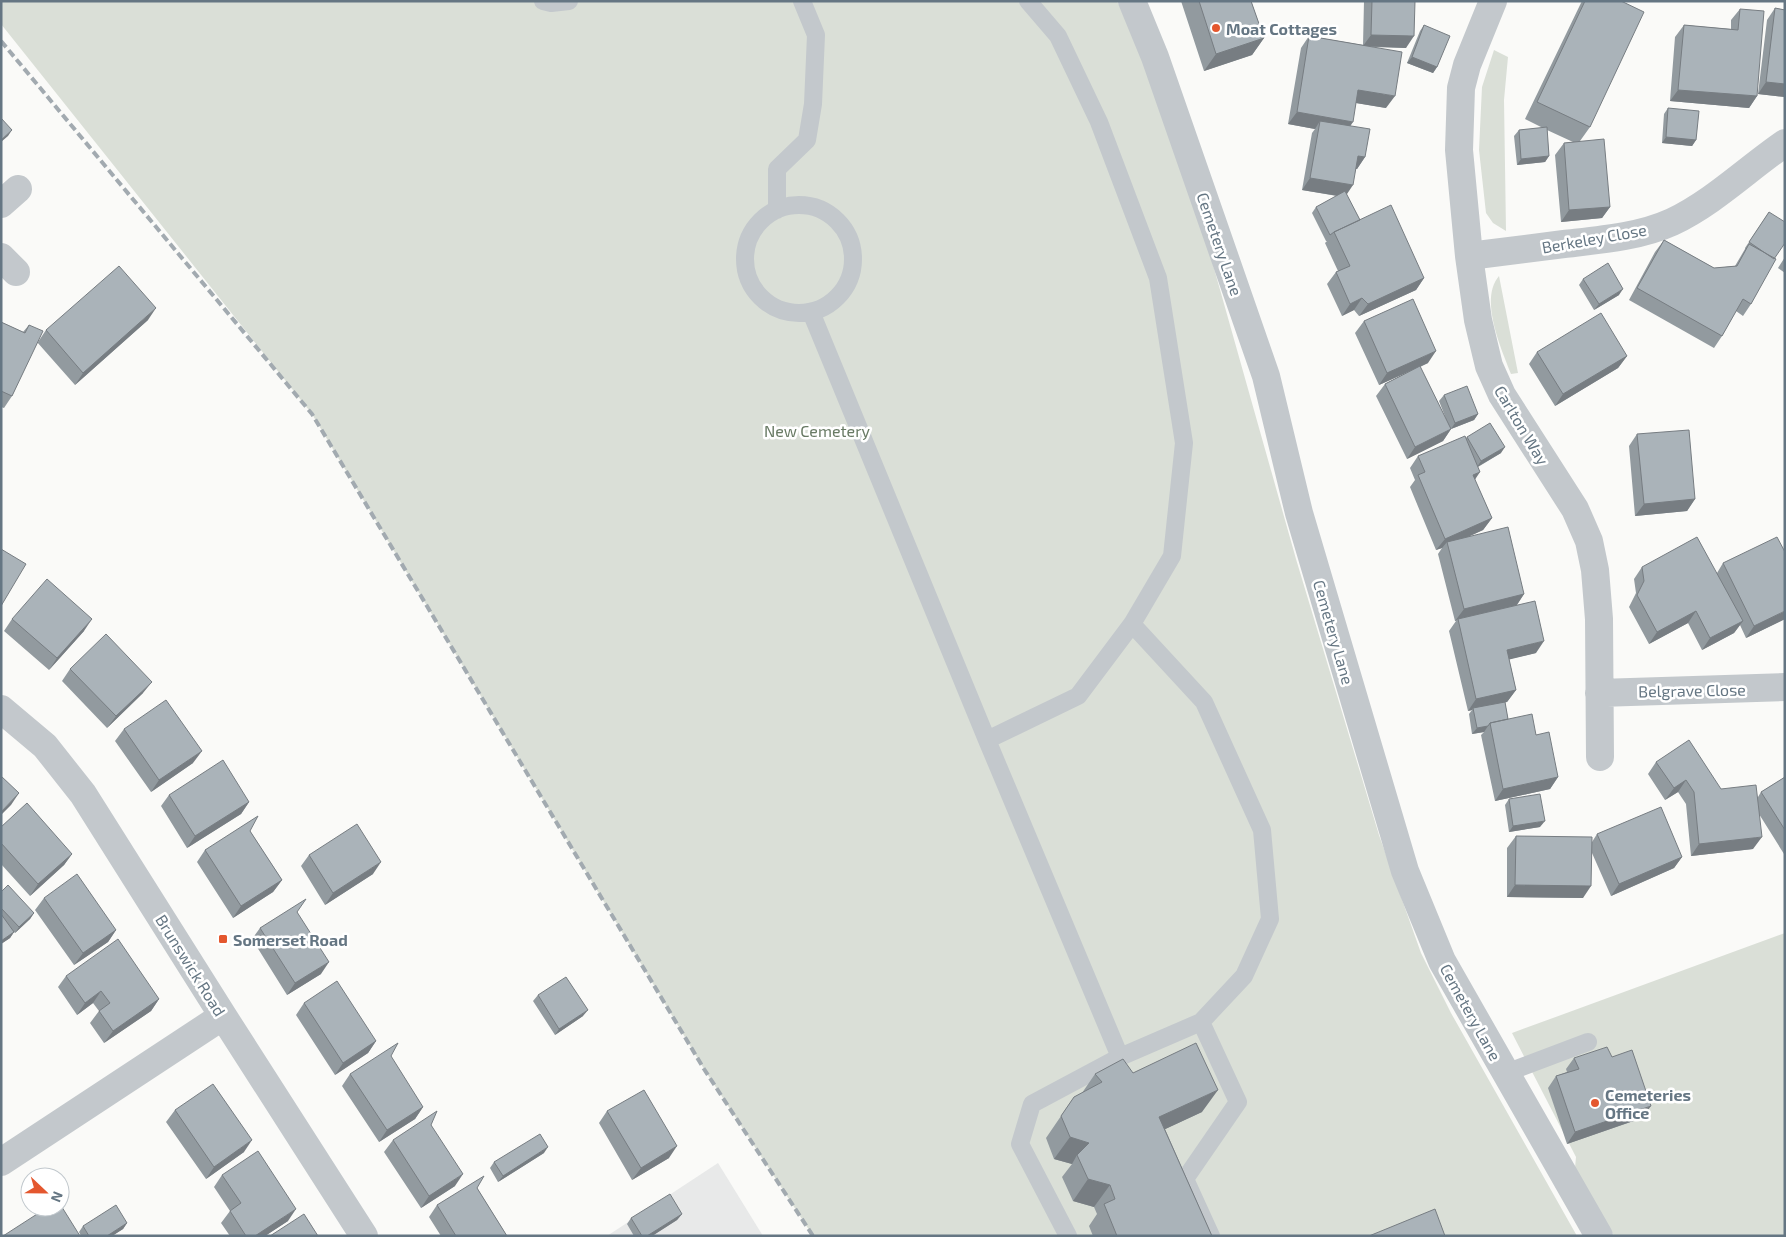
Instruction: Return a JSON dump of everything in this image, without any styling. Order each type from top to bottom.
[{"type":"street","name":"Cemetery Lane","points":[[1132,1],[1155,57],[1266,376],[1299,513],[1405,871],[1442,961],[1554,1153],[1599,1236]]},
{"type":"street","name":"Carlton Way","points":[[1493,1],[1467,65],[1461,88],[1459,150],[1469,256],[1478,320],[1489,366],[1502,395],[1575,509],[1588,541],[1595,570],[1598,618],[1600,757]]},
{"type":"street","name":"Berkeley Close","points":[[1469,256],[1606,239],[1670,223],[1695,210],[1724,190],[1785,143]]},
{"type":"street","name":"Belgrave Close","points":[[1599,692],[1785,687]]},
{"type":"street","name":"Brunswick Road","points":[[1,709],[45,746],[84,794],[364,1236]]},
{"type":"street","points":[[1,1162],[223,1016]]},
{"type":"lane","points":[[543,1],[551,3],[569,1]]},
{"type":"lane","points":[[777,210],[776,170],[806,140],[813,104],[816,35],[802,1]]},
{"type":"lane","points":[[987,740],[1078,696],[1132,624],[1172,556],[1184,444],[1158,278],[1099,122],[1058,36],[1028,1]]},
{"type":"lane","points":[[795,206],[814,207],[831,216],[845,230],[852,248],[852,266],[847,284],[836,300],[811,312],[793,313],[774,308],[759,296],[752,287],[746,269],[746,250],[752,233],[764,218],[777,210],[795,206]]},
{"type":"lane","points":[[811,312],[1120,1057]]},
{"type":"lane","points":[[1068,1236],[1020,1144],[1032,1104],[1120,1057],[1201,1022],[1244,976],[1270,919],[1262,830],[1204,702],[1132,624]]},
{"type":"lane","points":[[1201,1022],[1238,1102],[1185,1179],[1211,1236]]},
{"type":"lane","points":[[1506,1073],[1588,1042]]},
{"type":"shaded area","points":[[718,1163],[763,1236],[607,1236]]},
{"type":"green space","name":"New Cemetery","points":[[1,1],[1117,1],[1153,78],[1206,240],[1296,559],[1379,835],[1421,953],[1451,1013],[1577,1236],[813,1236],[704,1069],[312,414],[1,24]]},
{"type":"green space","points":[[1494,50],[1508,57],[1504,100],[1506,231],[1493,223],[1486,213],[1479,150],[1482,87]]},
{"type":"green space","points":[[1499,276],[1518,373],[1511,374],[1502,351],[1491,310],[1493,286]]},
{"type":"green space","points":[[1785,933],[1785,1236],[1614,1236],[1575,1168],[1576,1157],[1512,1033]]},
{"type":"building","points":[[1199,1],[1251,1],[1264,38],[1216,54]]},
{"type":"building","points":[[1372,1],[1415,1],[1414,36],[1371,35]]},
{"type":"building","points":[[1585,1],[1621,1],[1644,12],[1590,127],[1537,102]]},
{"type":"building","points":[[1775,8],[1785,10],[1785,84],[1766,82]]},
{"type":"building","points":[[1740,9],[1764,11],[1757,96],[1678,90],[1684,25],[1738,30]]},
{"type":"building","points":[[1424,25],[1450,36],[1437,67],[1412,57]]},
{"type":"building","points":[[1309,36],[1402,52],[1395,96],[1358,90],[1353,122],[1297,112]]},
{"type":"building","points":[[1668,108],[1699,111],[1696,140],[1666,137]]},
{"type":"building","points":[[1,118],[12,130],[1,140]]},
{"type":"building","points":[[1320,121],[1370,129],[1365,157],[1358,156],[1353,185],[1310,178]]},
{"type":"building","points":[[1547,127],[1549,156],[1521,159],[1519,130]]},
{"type":"building","points":[[1604,139],[1610,207],[1569,210],[1564,143]]},
{"type":"building","points":[[1345,191],[1360,220],[1330,235],[1316,207]]},
{"type":"building","points":[[1391,205],[1424,278],[1368,304],[1362,298],[1350,304],[1336,272],[1350,266],[1334,232]]},
{"type":"building","points":[[1769,212],[1785,222],[1785,243],[1774,259],[1749,242]]},
{"type":"building","points":[[1664,240],[1714,268],[1737,266],[1749,244],[1776,259],[1751,304],[1743,299],[1722,336],[1637,288]]},
{"type":"building","points":[[1608,263],[1623,289],[1599,304],[1583,279]]},
{"type":"building","points":[[119,266],[156,308],[83,373],[46,330]]},
{"type":"building","points":[[1413,299],[1436,351],[1387,373],[1364,321]]},
{"type":"building","points":[[1601,313],[1627,356],[1563,394],[1537,352]]},
{"type":"building","points":[[1,322],[25,333],[29,325],[43,331],[12,396],[1,391]]},
{"type":"building","points":[[1420,366],[1451,429],[1415,447],[1385,384]]},
{"type":"building","points":[[1467,386],[1478,414],[1455,423],[1444,395]]},
{"type":"building","points":[[1490,423],[1505,447],[1481,461],[1467,437]]},
{"type":"building","points":[[1689,430],[1695,499],[1644,504],[1637,434]]},
{"type":"building","points":[[1465,436],[1480,472],[1473,475],[1492,518],[1445,539],[1418,475],[1425,472],[1418,456]]},
{"type":"building","points":[[1508,527],[1524,594],[1464,609],[1447,542]]},
{"type":"building","points":[[1697,537],[1743,621],[1710,638],[1696,611],[1657,632],[1637,595],[1644,581],[1642,567]]},
{"type":"building","points":[[1777,537],[1785,552],[1785,611],[1754,626],[1723,563]]},
{"type":"building","points":[[1,549],[26,564],[1,606]]},
{"type":"building","points":[[47,579],[92,619],[57,658],[12,619]]},
{"type":"building","points":[[1535,601],[1544,641],[1507,650],[1516,690],[1476,699],[1458,619]]},
{"type":"building","points":[[106,634],[152,682],[116,716],[70,669]]},
{"type":"building","points":[[166,700],[202,751],[159,780],[124,729]]},
{"type":"building","points":[[1505,702],[1508,719],[1477,728],[1473,708]]},
{"type":"building","points":[[1532,714],[1536,735],[1549,732],[1558,777],[1503,789],[1490,723]]},
{"type":"building","points":[[1689,740],[1721,789],[1756,785],[1762,837],[1699,844],[1694,792],[1686,780],[1674,788],[1656,762]]},
{"type":"building","points":[[223,760],[249,802],[195,836],[169,795]]},
{"type":"building","points":[[1,776],[19,793],[1,812]]},
{"type":"building","points":[[1785,777],[1785,830],[1761,792]]},
{"type":"building","points":[[1540,794],[1545,821],[1513,826],[1509,799]]},
{"type":"building","points":[[27,803],[72,854],[38,884],[1,843],[1,827]]},
{"type":"building","points":[[1661,807],[1682,857],[1619,884],[1597,834]]},
{"type":"building","points":[[258,816],[250,831],[282,880],[241,906],[205,850]]},
{"type":"building","points":[[357,824],[381,862],[333,893],[309,855]]},
{"type":"building","points":[[1516,836],[1592,837],[1591,886],[1515,885]]},
{"type":"building","points":[[77,874],[116,930],[83,953],[44,898]]},
{"type":"building","points":[[8,885],[34,913],[19,927],[1,908],[1,892]]},
{"type":"building","points":[[306,899],[297,912],[329,962],[295,983],[260,928]]},
{"type":"building","points":[[1,914],[14,932],[1,941]]},
{"type":"building","points":[[118,939],[159,999],[113,1031],[99,1011],[110,1003],[101,991],[85,1003],[66,976]]},
{"type":"building","points":[[566,977],[588,1010],[559,1029],[538,995]]},
{"type":"building","points":[[337,981],[376,1041],[343,1063],[304,1003]]},
{"type":"building","points":[[398,1043],[391,1056],[423,1107],[387,1130],[350,1074]]},
{"type":"building","points":[[1196,1043],[1218,1090],[1159,1117],[1212,1236],[1117,1236],[1104,1204],[1115,1199],[1110,1185],[1088,1179],[1077,1155],[1089,1143],[1070,1137],[1061,1116],[1074,1097],[1102,1082],[1095,1074],[1123,1059],[1133,1073]]},
{"type":"building","name":"Cemeteries Office","points":[[1607,1047],[1612,1057],[1632,1050],[1651,1106],[1575,1132],[1556,1076],[1579,1069],[1574,1058]]},
{"type":"building","points":[[213,1084],[252,1140],[214,1167],[175,1110]]},
{"type":"building","points":[[644,1090],[677,1146],[641,1168],[607,1111]]},
{"type":"building","points":[[437,1111],[431,1125],[463,1174],[429,1196],[393,1140]]},
{"type":"building","points":[[540,1134],[548,1147],[503,1176],[494,1162]]},
{"type":"building","points":[[258,1151],[296,1209],[255,1236],[246,1236],[230,1211],[241,1203],[222,1175]]},
{"type":"building","points":[[484,1176],[477,1188],[507,1236],[456,1236],[437,1205]]},
{"type":"building","points":[[670,1194],[682,1214],[647,1236],[642,1236],[631,1218]]},
{"type":"building","points":[[116,1205],[127,1223],[107,1236],[89,1236],[83,1226]]},
{"type":"building","points":[[1435,1209],[1445,1236],[1369,1236]]},
{"type":"building","points":[[304,1214],[318,1236],[270,1236]]},
{"type":"building","points":[[32,1217],[68,1217],[80,1236],[3,1236]]},
{"type":"railway","points":[[1,41],[312,414],[704,1069],[813,1236]]},
{"type":"place","name":"Moat Cottages","points":[[1216,28]]},
{"type":"place","name":"Somerset Road","points":[[223,939]]},
{"type":"place","name":"Cemeteries Office","points":[[1595,1103]]}]
